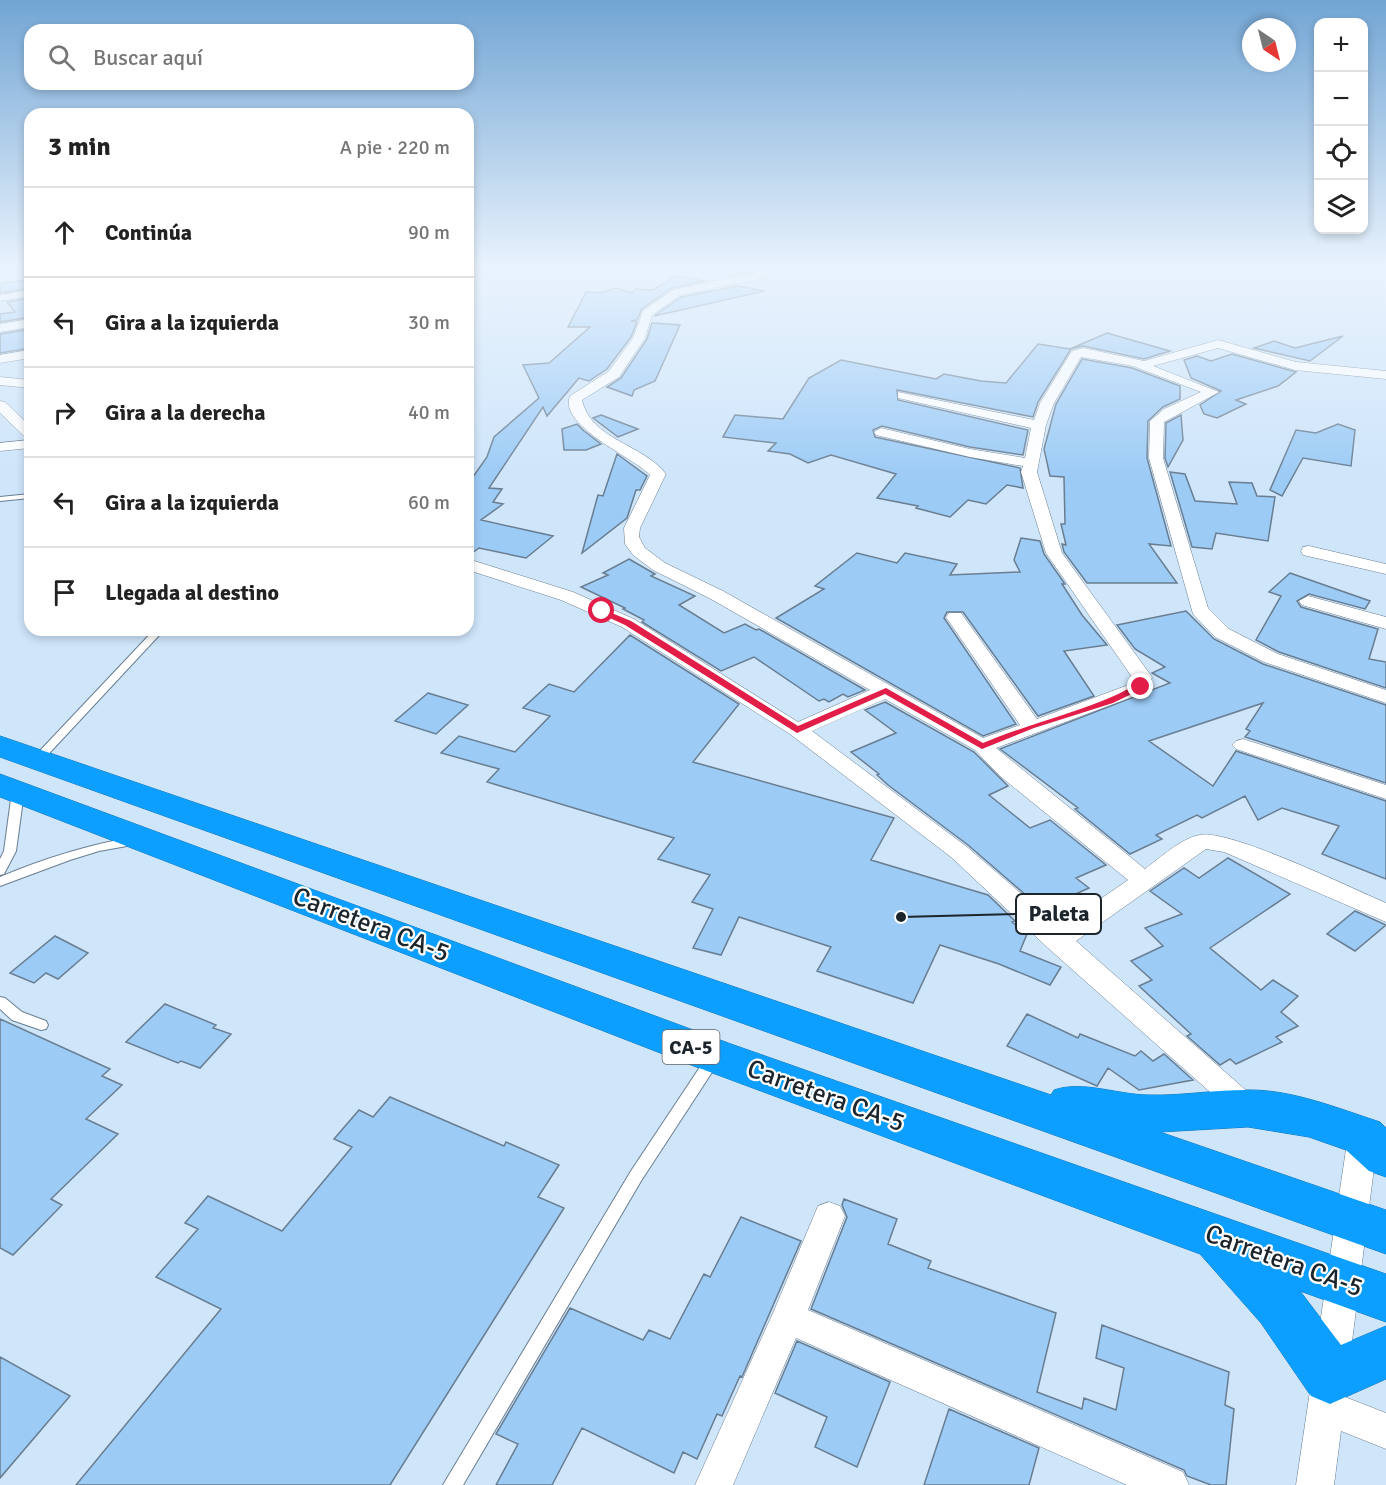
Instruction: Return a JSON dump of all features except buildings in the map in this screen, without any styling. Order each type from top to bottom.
[{"type":"highway","name":"Carretera CA-5","points":[[0,746],[19,778],[147,840],[715,1056],[1386,1298]]},
{"type":"highway","name":"Carretera CA-5","points":[[19,778],[963,1083],[1368,1226]]},
{"type":"highway","points":[[963,1083],[1115,1111],[1171,1114],[1248,1108],[1310,1118],[1374,1146]]},
{"type":"highway","points":[[1213,1234],[1269,1290],[1305,1336],[1328,1392],[1386,1352]]},
{"type":"street","points":[[638,339],[614,374],[575,399],[575,408],[584,421],[610,442],[650,464],[658,474],[656,484],[631,529],[631,542],[640,554],[982,746],[1008,771],[1143,880]]},
{"type":"street","points":[[1137,365],[1218,344],[1295,366],[1386,375]]},
{"type":"street","points":[[982,746],[1031,726],[1110,701],[1141,687],[1142,677],[1054,553],[1029,472],[1039,425],[1047,403],[1076,354],[1091,352],[1137,365],[1212,392],[1169,412],[1157,421],[1156,435],[1156,458],[1199,610],[1222,633],[1271,658],[1386,697]]},
{"type":"street","points":[[0,359],[24,355]]},
{"type":"street","points":[[0,367],[20,369]]},
{"type":"street","points":[[0,381],[24,383]]},
{"type":"street","points":[[903,395],[1039,425]]},
{"type":"street","points":[[0,405],[24,428]]},
{"type":"street","points":[[881,432],[970,453],[1031,463]]},
{"type":"street","points":[[0,447],[24,445]]},
{"type":"street","points":[[1309,551],[1386,568]]},
{"type":"street","points":[[474,566],[567,596],[628,623],[797,730],[959,852],[1057,942],[1248,1108]]},
{"type":"street","points":[[1308,601],[1386,623]]},
{"type":"street","points":[[955,617],[1031,726]]},
{"type":"street","points":[[797,730],[886,691]]},
{"type":"street","points":[[1243,745],[1386,792]]},
{"type":"street","points":[[1057,942],[1200,842],[1214,842],[1232,847],[1386,913]]},
{"type":"street","points":[[1315,1485],[1342,1282],[1368,1226],[1374,1146]]},
{"type":"street","points":[[714,1485],[788,1318],[829,1216]]},
{"type":"street","points":[[788,1318],[1170,1485]]},
{"type":"street","points":[[1328,1392],[1386,1431]]},
{"type":"lane","points":[[0,499],[24,497]]},
{"type":"lane","points":[[0,871],[10,851],[19,778],[153,636]]},
{"type":"lane","points":[[0,882],[63,856],[100,846],[147,840]]},
{"type":"lane","points":[[0,1002],[17,1016],[41,1025]]},
{"type":"lane","points":[[452,1485],[636,1176],[715,1056]]},
{"type":"place","name":"Paleta","points":[[901,917]]},
{"type":"route","points":[[602,611],[628,623],[797,730],[886,691],[982,746],[1031,726],[1110,701],[1141,687]]}]
